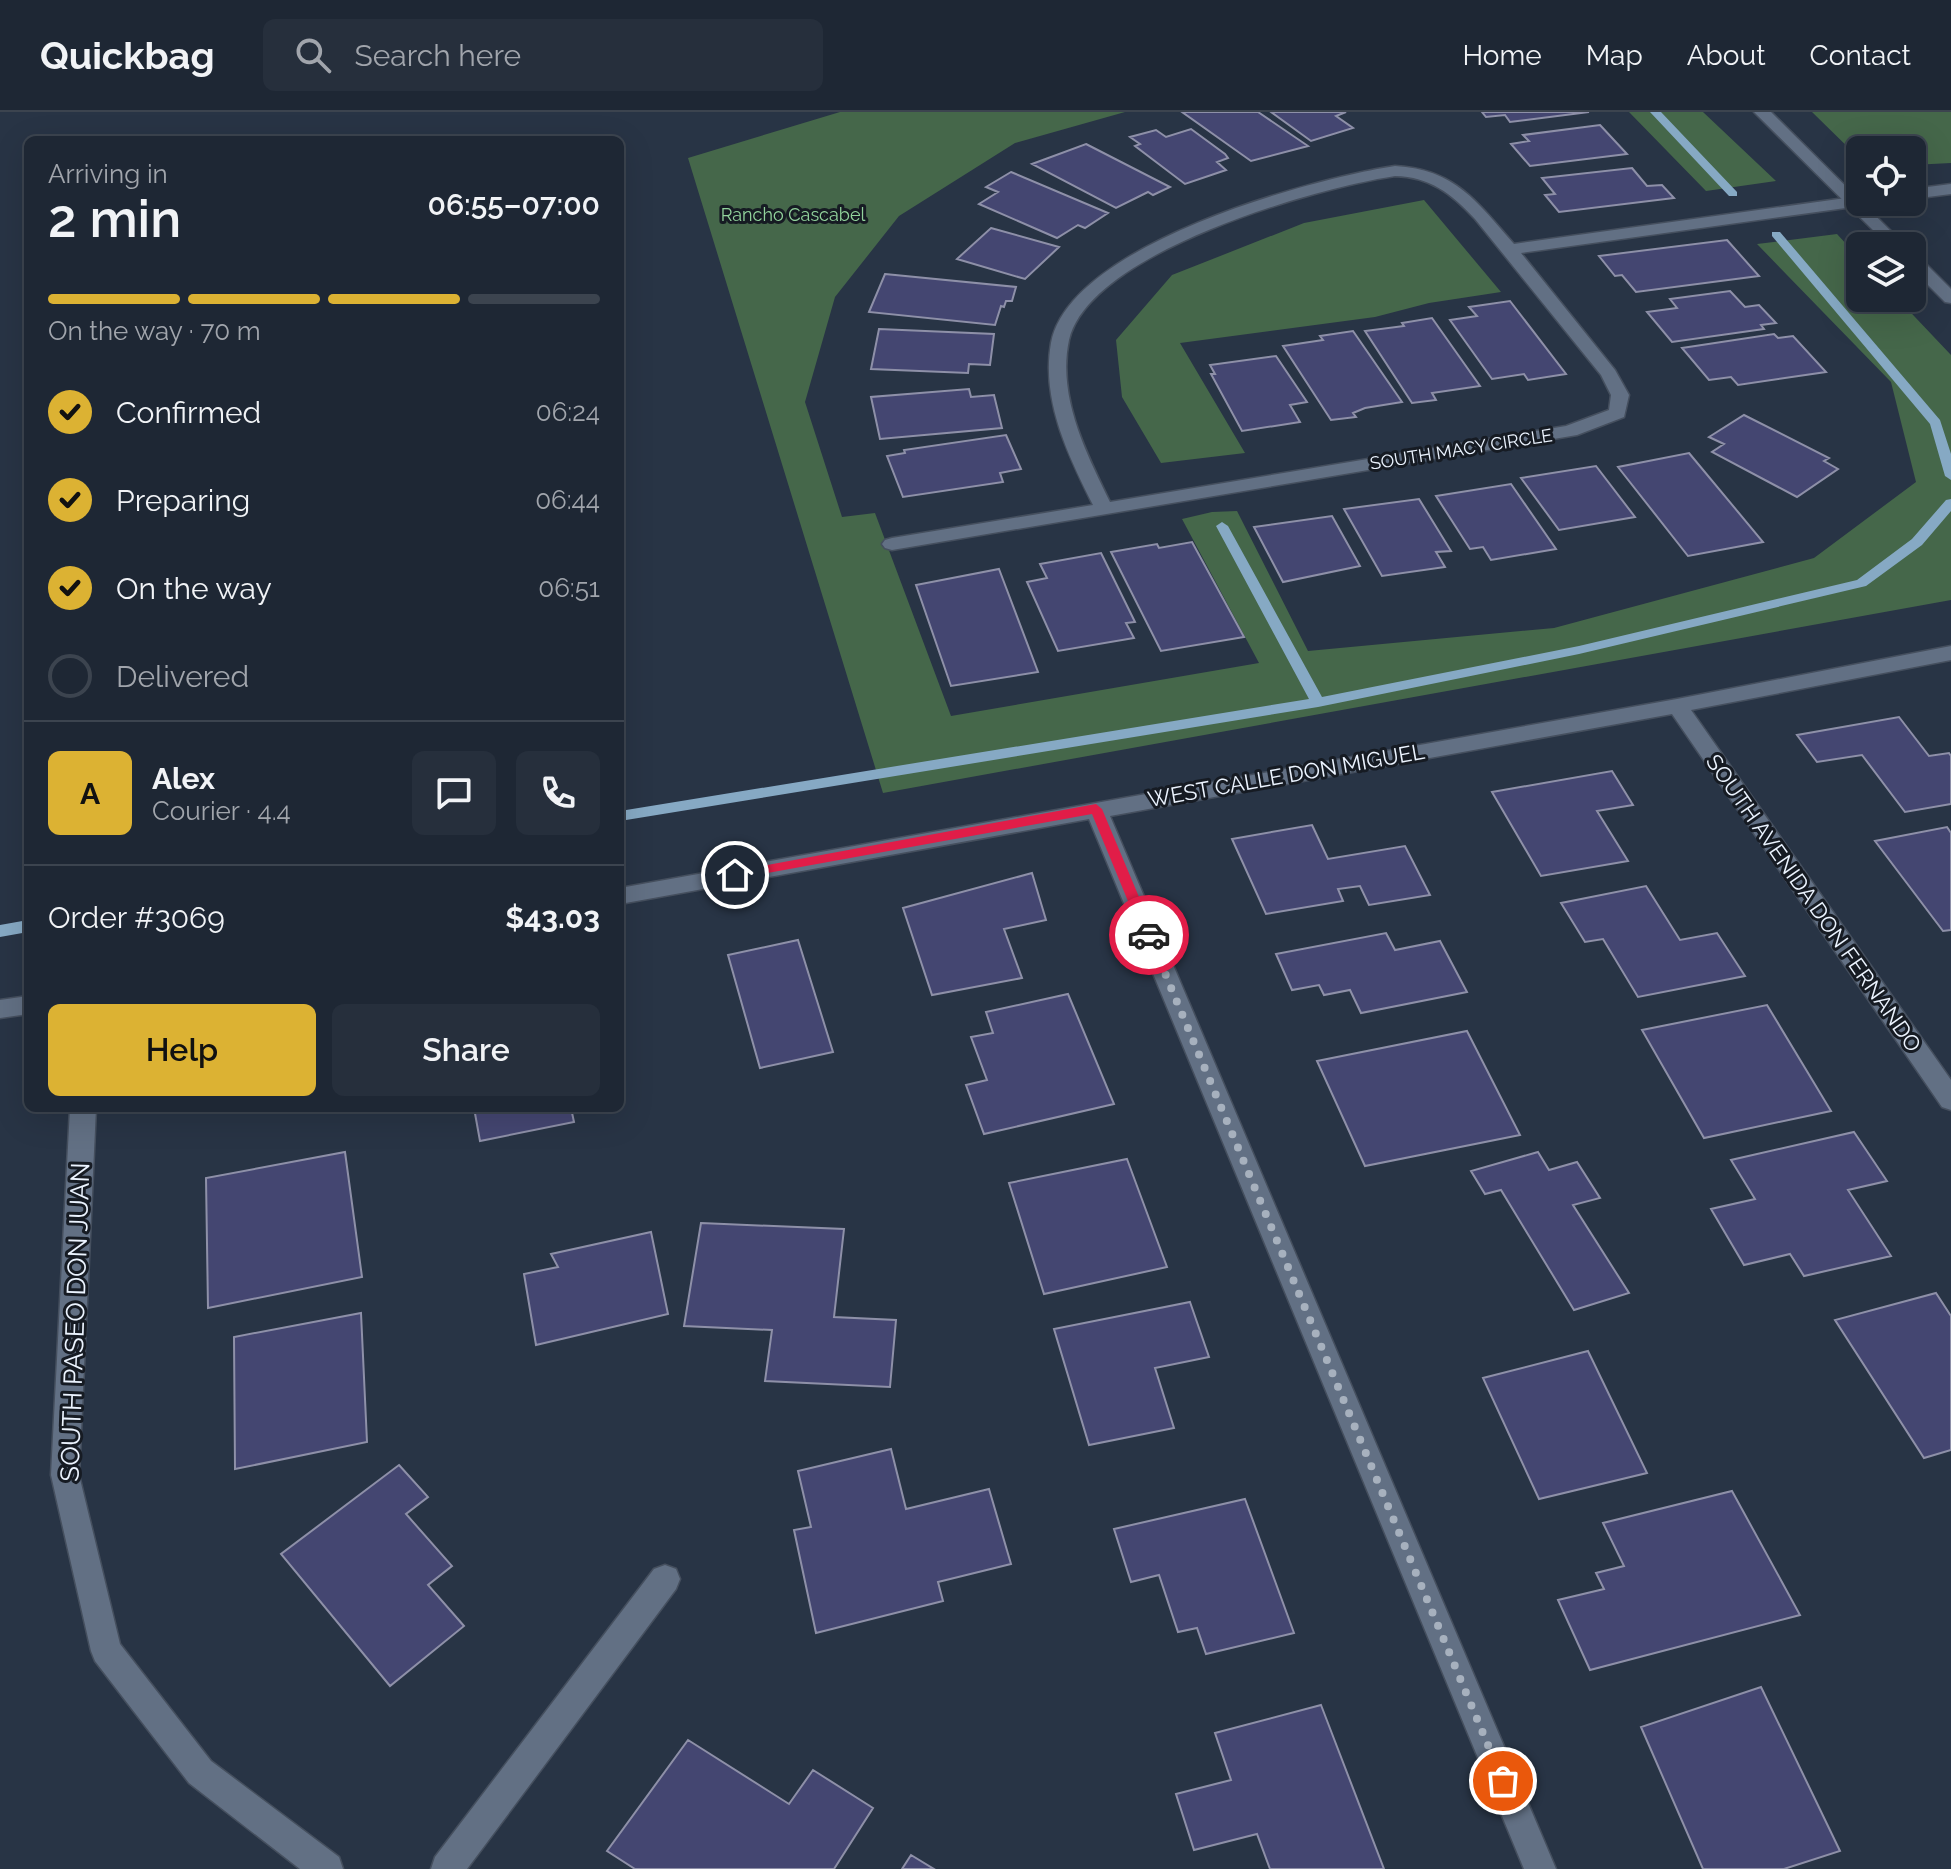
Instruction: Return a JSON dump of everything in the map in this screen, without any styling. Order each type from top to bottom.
[{"type":"street","points":[[1762,112],[1846,192]]},
{"type":"street","name":"SOUTH MACY CIRCLE","points":[[892,544],[1570,431],[1618,413],[1620,395],[1609,374],[1510,250],[1455,189],[1421,165],[1358,176],[1280,199],[1203,227],[1137,257],[1089,292],[1060,338],[1057,393],[1074,447],[1104,508]]},
{"type":"street","points":[[1926,192],[1951,189]]},
{"type":"street","points":[[1510,250],[1846,202]]},
{"type":"street","points":[[1870,216],[1885,232]]},
{"type":"street","points":[[1926,274],[1951,298]]},
{"type":"street","name":"WEST CALLE DON MIGUEL","points":[[624,895],[1677,706],[1951,653]]},
{"type":"street","name":"SOUTH AVENIDA DON FERNANDO","points":[[1677,706],[1951,1100]]},
{"type":"street","points":[[1096,809],[1540,1869]]},
{"type":"street","points":[[0,1009],[24,1006]]},
{"type":"street","name":"SOUTH PASEO DON JUAN","points":[[83,1112],[65,1475],[106,1651],[200,1772],[327,1869]]},
{"type":"street","points":[[447,1869],[665,1579]]},
{"type":"green space","name":"Rancho Cascabel","points":[[840,112],[1125,112],[1015,143],[899,216],[835,297],[805,402],[842,517],[875,513],[951,716],[1259,663],[1182,519],[1212,512],[1237,511],[1308,651],[1554,628],[1814,558],[1916,482],[1891,382],[1757,244],[1837,234],[1846,244],[1846,312],[1910,312],[1951,355],[1951,600],[883,793],[688,158]]},
{"type":"green space","points":[[1629,112],[1703,112],[1776,181],[1706,191]]},
{"type":"green space","points":[[1812,112],[1951,112],[1951,163],[1926,164],[1926,136],[1846,136],[1846,145]]},
{"type":"green space","points":[[1424,200],[1501,292],[1429,303],[1375,317],[1180,343],[1245,453],[1161,463],[1122,397],[1116,340],[1172,275],[1304,223]]},
{"type":"building","points":[[1182,112],[1258,112],[1308,146],[1251,161]]},
{"type":"building","points":[[1271,112],[1346,112],[1336,116],[1353,128],[1311,141]]},
{"type":"building","points":[[1482,112],[1589,112],[1510,122],[1505,115],[1486,117]]},
{"type":"building","points":[[1600,125],[1627,154],[1530,166],[1511,144],[1529,141],[1523,135]]},
{"type":"building","points":[[1191,129],[1225,154],[1228,158],[1217,162],[1226,170],[1185,184],[1135,146],[1140,144],[1130,137],[1156,130],[1166,137]]},
{"type":"building","points":[[1086,144],[1170,187],[1153,195],[1148,192],[1116,208],[1032,164]]},
{"type":"building","points":[[1632,168],[1647,186],[1662,185],[1674,198],[1559,212],[1545,195],[1555,194],[1542,178]]},
{"type":"building","points":[[1011,172],[1108,213],[1085,228],[1078,225],[1057,238],[979,204],[998,192],[986,187]]},
{"type":"building","points":[[991,228],[1059,247],[1025,279],[957,259]]},
{"type":"building","points":[[1727,240],[1759,276],[1636,292],[1622,275],[1615,276],[1599,256]]},
{"type":"building","points":[[885,274],[1016,287],[1012,301],[1006,301],[1004,307],[1001,306],[995,325],[869,312]]},
{"type":"building","points":[[1730,291],[1745,307],[1759,305],[1776,323],[1761,325],[1764,329],[1672,342],[1647,312],[1677,308],[1670,299]]},
{"type":"building","points":[[1510,301],[1566,374],[1528,380],[1524,374],[1492,379],[1450,320],[1477,316],[1469,307]]},
{"type":"building","points":[[1432,318],[1480,386],[1432,393],[1436,400],[1412,403],[1365,331],[1404,326],[1402,323]]},
{"type":"building","points":[[879,329],[994,334],[990,365],[969,364],[968,373],[871,369]]},
{"type":"building","points":[[1353,331],[1402,402],[1365,408],[1353,413],[1356,417],[1331,420],[1283,346],[1323,340],[1320,336]]},
{"type":"building","points":[[1774,334],[1778,338],[1793,336],[1826,372],[1738,385],[1731,377],[1709,380],[1682,348]]},
{"type":"building","points":[[1276,356],[1307,402],[1290,405],[1300,422],[1242,431],[1211,374],[1215,374],[1210,365]]},
{"type":"building","points":[[969,389],[971,397],[994,395],[1002,428],[880,439],[871,397]]},
{"type":"building","points":[[1744,415],[1829,458],[1824,461],[1838,469],[1797,497],[1712,452],[1724,444],[1709,437]]},
{"type":"building","points":[[1006,435],[1021,469],[1000,473],[1003,482],[903,497],[887,456],[905,453],[904,450]]},
{"type":"building","points":[[1689,453],[1763,542],[1688,556],[1618,467]]},
{"type":"building","points":[[1596,466],[1635,517],[1559,530],[1521,478]]},
{"type":"building","points":[[1511,484],[1556,549],[1491,560],[1483,547],[1470,549],[1436,496]]},
{"type":"building","points":[[1419,499],[1451,551],[1436,552],[1445,567],[1382,576],[1344,509]]},
{"type":"building","points":[[1332,516],[1360,566],[1283,582],[1254,527]]},
{"type":"building","points":[[1192,542],[1244,637],[1161,651],[1111,552]]},
{"type":"building","points":[[1101,553],[1135,622],[1126,623],[1134,638],[1058,651],[1027,582],[1047,578],[1040,564]]},
{"type":"building","points":[[999,569],[1038,672],[951,686],[916,585]]},
{"type":"building","points":[[1899,717],[1929,756],[1949,753],[1951,756],[1951,804],[1905,812],[1862,755],[1817,762],[1797,735]]},
{"type":"building","points":[[1612,771],[1633,805],[1597,811],[1628,861],[1541,876],[1492,792]]},
{"type":"building","points":[[1312,825],[1328,859],[1405,846],[1430,895],[1369,905],[1360,886],[1338,889],[1343,901],[1266,914],[1232,839]]},
{"type":"building","points":[[1947,827],[1951,833],[1951,930],[1943,931],[1875,841]]},
{"type":"building","points":[[1032,873],[1046,920],[1004,929],[1022,978],[932,995],[903,908]]},
{"type":"building","points":[[1646,886],[1680,940],[1717,933],[1745,976],[1638,997],[1603,939],[1585,942],[1561,903]]},
{"type":"building","points":[[1386,933],[1395,950],[1440,941],[1467,992],[1361,1013],[1350,990],[1324,995],[1319,985],[1292,990],[1276,954]]},
{"type":"building","points":[[798,940],[833,1052],[760,1068],[728,955]]},
{"type":"building","points":[[1068,994],[1114,1104],[984,1134],[966,1085],[987,1080],[971,1037],[993,1033],[986,1012]]},
{"type":"building","points":[[1767,1005],[1831,1111],[1704,1138],[1642,1030]]},
{"type":"building","points":[[1467,1031],[1520,1135],[1365,1166],[1317,1061]]},
{"type":"building","points":[[475,1112],[572,1112],[574,1122],[480,1141]]},
{"type":"building","points":[[1854,1132],[1887,1181],[1848,1190],[1891,1256],[1804,1276],[1790,1254],[1744,1265],[1711,1209],[1755,1199],[1731,1160]]},
{"type":"building","points":[[345,1152],[362,1277],[208,1308],[206,1178]]},
{"type":"building","points":[[1538,1152],[1549,1170],[1577,1162],[1600,1198],[1573,1205],[1629,1293],[1574,1310],[1501,1190],[1485,1194],[1471,1171]]},
{"type":"building","points":[[1127,1159],[1167,1267],[1044,1294],[1009,1183]]},
{"type":"building","points":[[701,1223],[844,1229],[834,1317],[896,1320],[890,1387],[765,1381],[772,1330],[684,1326]]},
{"type":"building","points":[[651,1232],[668,1314],[536,1345],[524,1274],[558,1267],[551,1254]]},
{"type":"building","points":[[1936,1293],[1951,1316],[1951,1450],[1924,1458],[1835,1320]]},
{"type":"building","points":[[1190,1302],[1209,1357],[1155,1368],[1174,1428],[1089,1445],[1054,1329]]},
{"type":"building","points":[[361,1313],[367,1442],[235,1469],[234,1337]]},
{"type":"building","points":[[1588,1351],[1647,1473],[1539,1499],[1483,1378]]},
{"type":"building","points":[[891,1449],[906,1509],[989,1489],[1011,1564],[938,1582],[943,1601],[816,1633],[794,1530],[811,1527],[798,1471]]},
{"type":"building","points":[[399,1465],[428,1497],[406,1514],[452,1566],[428,1585],[464,1626],[390,1686],[281,1554]]},
{"type":"building","points":[[1732,1491],[1800,1615],[1590,1670],[1558,1600],[1604,1589],[1596,1573],[1624,1566],[1603,1523]]},
{"type":"building","points":[[1245,1499],[1294,1633],[1206,1654],[1197,1628],[1178,1632],[1159,1575],[1131,1582],[1114,1529]]},
{"type":"building","points":[[1761,1687],[1840,1851],[1784,1869],[1703,1869],[1641,1727]]},
{"type":"building","points":[[1321,1705],[1384,1869],[1270,1869],[1257,1834],[1194,1850],[1176,1794],[1231,1780],[1215,1733]]},
{"type":"building","points":[[688,1740],[789,1804],[813,1770],[873,1808],[834,1869],[635,1869],[607,1851]]},
{"type":"building","points":[[911,1855],[934,1869],[902,1869]]},
{"type":"waterway","points":[[1655,112],[1733,194]]},
{"type":"waterway","points":[[1776,234],[1936,423],[1951,476]]},
{"type":"waterway","points":[[1318,702],[1579,650],[1861,583],[1917,542],[1951,503]]},
{"type":"waterway","points":[[1222,526],[1318,702]]},
{"type":"waterway","points":[[624,815],[1318,702]]},
{"type":"waterway","points":[[0,931],[24,927]]},
{"type":"way so far","points":[[1149,935],[1503,1781]]},
{"type":"route","points":[[735,875],[1096,809],[1149,935]]}]
